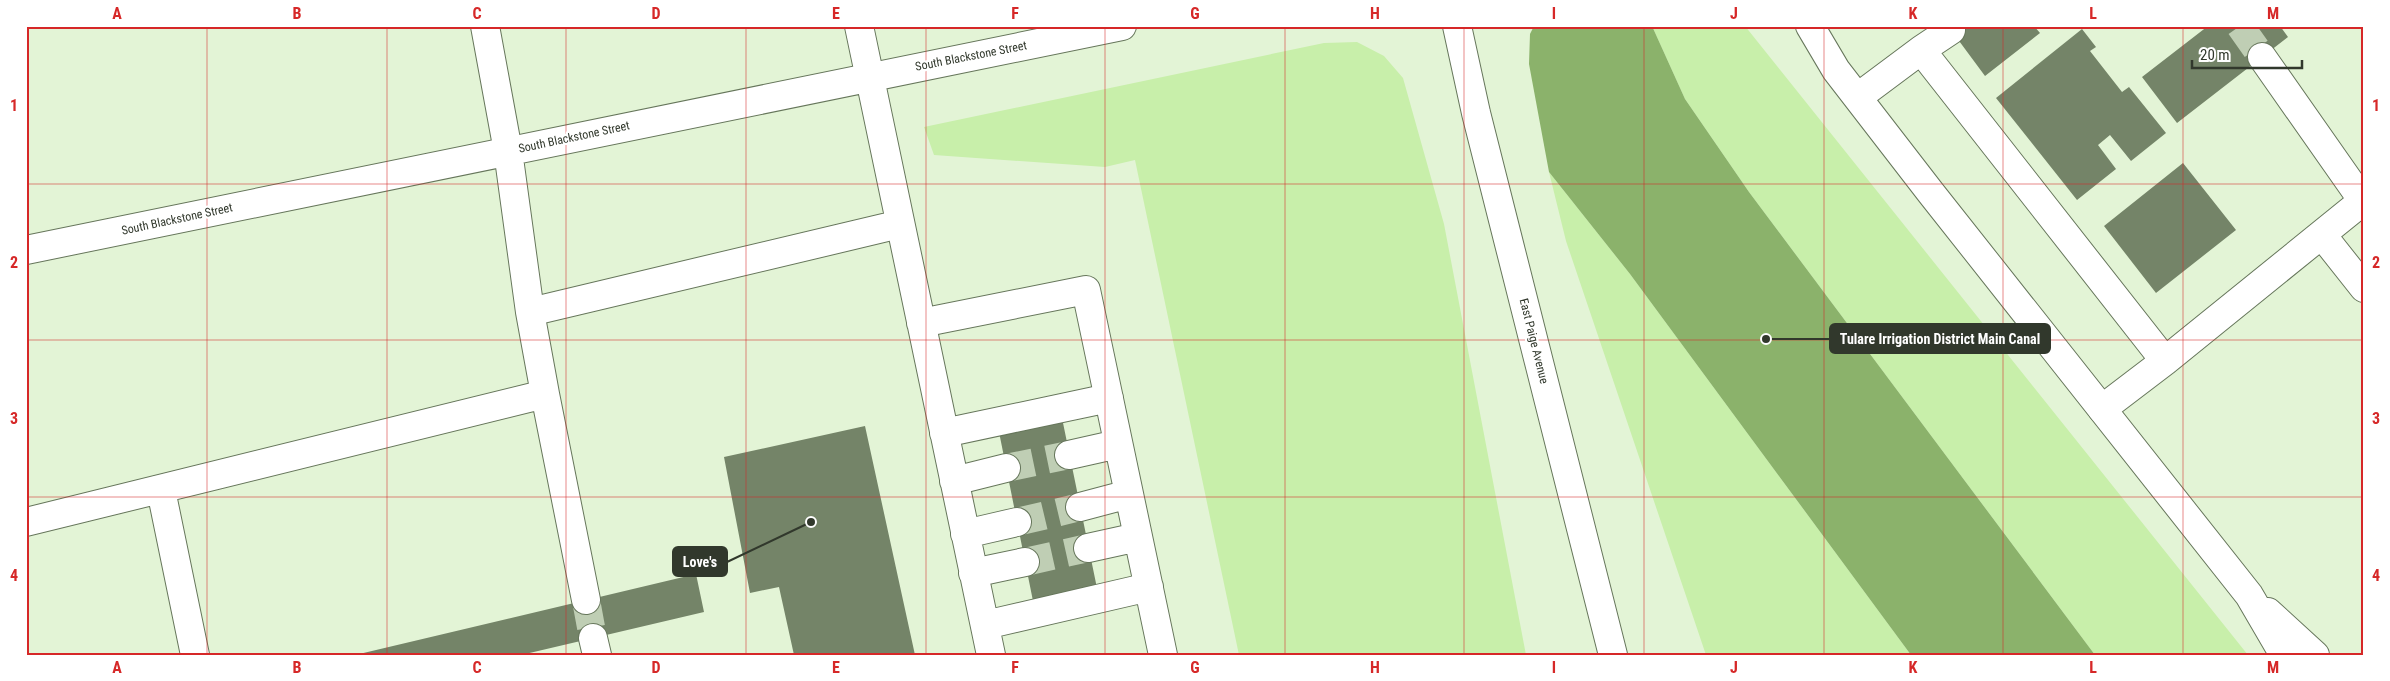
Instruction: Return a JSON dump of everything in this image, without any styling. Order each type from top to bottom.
[{"type":"main road","points":[[485,26],[508,151],[530,312],[544,394],[586,600]]},
{"type":"main road","points":[[859,26],[991,655]]},
{"type":"main road","name":"South Blackstone Street","points":[[26,250],[1122,26]]},
{"type":"main road","name":"East Paige Avenue","points":[[1457,26],[1478,123],[1613,655]]},
{"type":"main road","points":[[1810,26],[1836,70],[2249,594],[2284,655]]},
{"type":"main road","points":[[1858,97],[1951,30]]},
{"type":"main road","points":[[1921,50],[2165,361]]},
{"type":"main road","points":[[2102,409],[2165,361],[2363,200],[2262,57]]},
{"type":"main road","points":[[530,312],[900,224]]},
{"type":"main road","points":[[2322,235],[2364,288]]},
{"type":"main road","points":[[921,323],[1086,290],[1163,655]]},
{"type":"main road","points":[[26,522],[544,394]]},
{"type":"main road","points":[[944,433],[1109,398]]},
{"type":"main road","points":[[1069,455],[1118,444]]},
{"type":"main road","points":[[954,481],[1006,468]]},
{"type":"main road","points":[[161,490],[195,655]]},
{"type":"main road","points":[[1080,507],[1129,494]]},
{"type":"main road","points":[[965,534],[1017,522]]},
{"type":"main road","points":[[1088,548],[1138,537]]},
{"type":"main road","points":[[973,573],[1025,562]]},
{"type":"main road","points":[[985,625],[1149,587]]},
{"type":"main road","points":[[2249,594],[2316,655]]},
{"type":"shaded area","points":[[1534,26],[1652,26],[1685,99],[1749,192],[2095,655],[1911,655],[1630,274],[1549,172],[1529,64],[1530,34]]},
{"type":"shaded area","points":[[1652,26],[1745,26],[2248,655],[2095,655],[1749,192],[1685,99]]},
{"type":"shaded area","points":[[1357,42],[1384,56],[1403,78],[1444,224],[1526,655],[1239,655],[1135,160],[1105,167],[934,155],[924,127],[1324,43]]},
{"type":"shaded area","points":[[1549,172],[1630,274],[1911,655],[1706,655],[1566,241]]},
{"type":"building","points":[[1948,26],[2034,26],[2040,33],[1985,76]]},
{"type":"building","points":[[2208,26],[2280,26],[2288,37],[2177,123],[2142,77]]},
{"type":"building","points":[[2082,29],[2096,47],[2090,51],[2122,92],[2129,87],[2166,133],[2131,161],[2110,135],[2098,145],[2116,169],[2077,200],[1996,98]]},
{"type":"building","points":[[2183,163],[2236,230],[2156,293],[2104,226]]},
{"type":"building","points":[[1062,418],[1098,593],[1034,606],[999,432]]},
{"type":"building","points":[[865,426],[915,655],[794,655],[779,587],[750,593],[724,457]]},
{"type":"building","points":[[696,574],[704,612],[521,655],[355,655]]},
{"type":"tunnel","points":[[2240,26],[2262,57]]},
{"type":"tunnel","points":[[1006,468],[1069,455]]},
{"type":"tunnel","points":[[1017,522],[1080,507]]},
{"type":"tunnel","points":[[1025,562],[1088,548]]},
{"type":"tunnel","points":[[586,600],[593,638]]},
{"type":"place","name":"Tulare Irrigation District Main Canal","points":[[1766,339]]},
{"type":"place","name":"Love's","points":[[811,522]]}]
